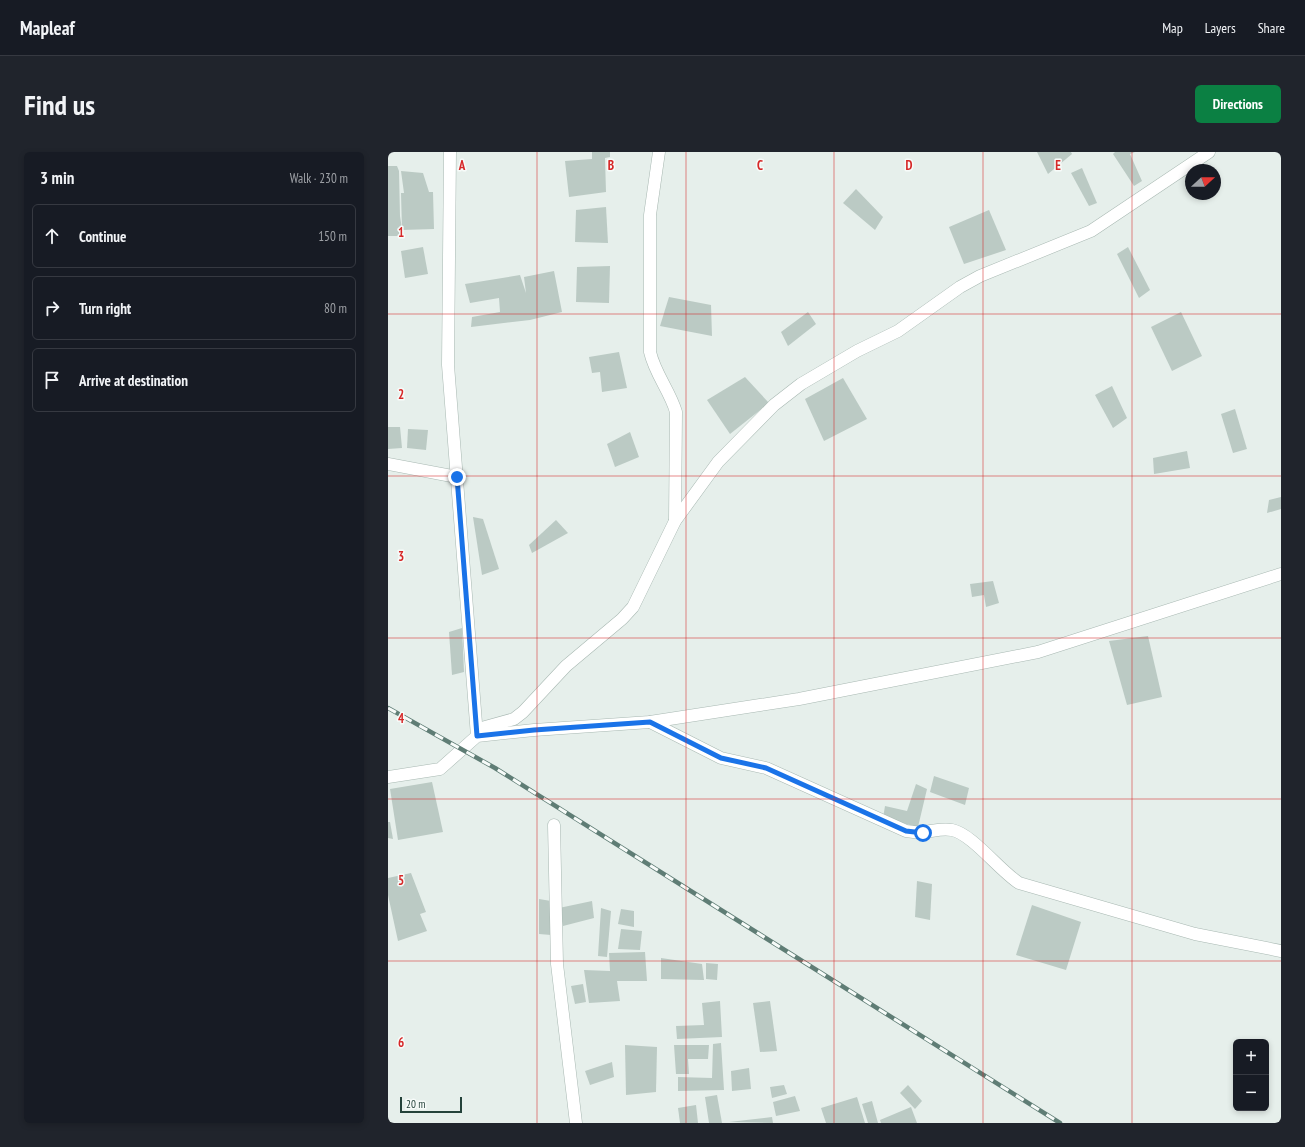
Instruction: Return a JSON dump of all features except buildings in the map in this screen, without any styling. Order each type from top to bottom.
[{"type":"street","points":[[450,152],[448,364],[477,732]]},
{"type":"street","points":[[659,152],[650,215],[650,352],[653,365],[672,399],[676,412],[675,521]]},
{"type":"street","points":[[388,777],[440,769],[477,732],[514,719],[523,712],[566,666],[622,619],[633,607],[675,521],[718,462],[774,405],[801,384],[857,351],[898,331],[960,287],[980,276],[1091,231],[1209,152]]},
{"type":"street","points":[[388,464],[457,477]]},
{"type":"street","points":[[477,732],[534,730],[650,722],[799,699],[1038,652],[1281,574]]},
{"type":"street","points":[[650,722],[721,758],[766,768],[906,831],[923,833],[937,829],[951,830],[965,834],[1005,874],[1019,883],[1195,934],[1281,951]]},
{"type":"street","points":[[554,824],[557,964],[576,1123]]},
{"type":"railway","points":[[388,708],[495,768],[1060,1123]]},
{"type":"route","points":[[457,477],[478,729],[477,736],[534,730],[650,722],[721,758],[766,768],[906,831],[923,833]]}]
